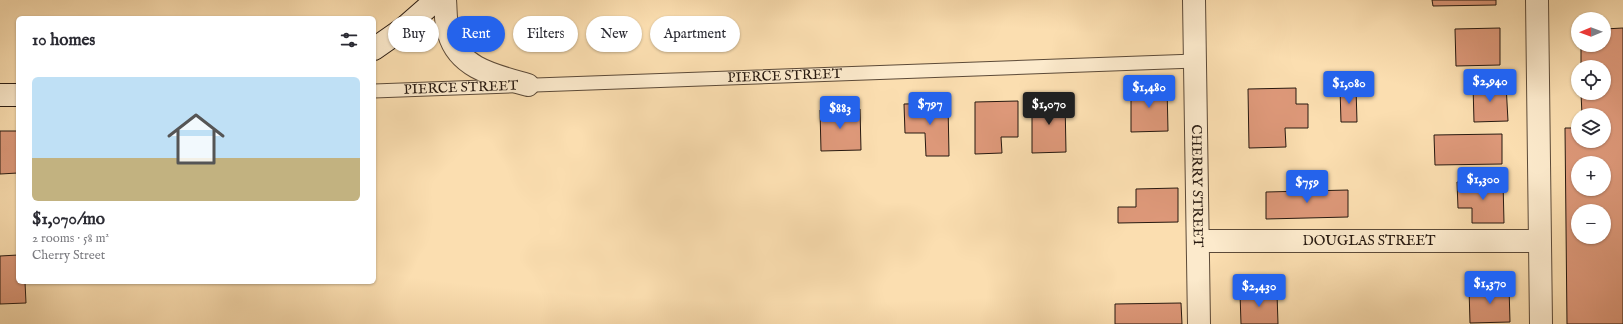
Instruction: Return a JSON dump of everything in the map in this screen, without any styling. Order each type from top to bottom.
[{"type":"street","points":[[376,48],[404,28],[436,0]]},
{"type":"street","points":[[445,0],[449,34],[460,55],[469,63],[482,70],[528,85]]},
{"type":"street","name":"CHERRY STREET","points":[[1194,0],[1199,324]]},
{"type":"street","points":[[1537,0],[1541,324]]},
{"type":"street","points":[[0,96],[16,95]]},
{"type":"street","name":"DOUGLAS STREET","points":[[1198,242],[1539,241]]},
{"type":"lane","name":"PIERCE STREET","points":[[376,91],[1195,61]]},
{"type":"building","points":[[1432,0],[1496,0],[1496,5],[1433,6]]},
{"type":"building","points":[[1500,28],[1500,65],[1456,66],[1455,29]]},
{"type":"building","points":[[1623,28],[1623,324],[1567,324],[1565,128],[1571,128],[1571,148],[1611,148],[1611,108],[1582,108],[1581,100],[1611,100],[1611,60],[1581,60],[1581,52],[1611,52],[1611,29]]},
{"type":"building","points":[[1506,84],[1508,121],[1474,122],[1473,85]]},
{"type":"building","points":[[1131,86],[1167,86],[1168,131],[1131,132]]},
{"type":"building","points":[[1296,88],[1296,104],[1308,104],[1308,128],[1285,128],[1286,147],[1249,148],[1248,89]]},
{"type":"building","points":[[1356,88],[1357,122],[1341,122],[1340,89]]},
{"type":"building","points":[[1032,100],[1065,100],[1066,152],[1032,153]]},
{"type":"building","points":[[1018,101],[1018,137],[1001,137],[1002,153],[975,154],[975,102]]},
{"type":"building","points":[[948,103],[949,156],[926,156],[925,133],[905,133],[904,104]]},
{"type":"building","points":[[860,109],[861,150],[821,151],[820,110]]},
{"type":"building","points":[[0,131],[16,131],[16,173],[0,174]]},
{"type":"building","points":[[1502,134],[1502,164],[1435,165],[1434,135]]},
{"type":"building","points":[[1503,181],[1504,223],[1472,223],[1472,208],[1458,208],[1457,182]]},
{"type":"building","points":[[1178,188],[1178,222],[1118,223],[1118,207],[1136,207],[1136,189]]},
{"type":"building","points":[[1348,190],[1348,217],[1266,219],[1266,192]]},
{"type":"building","points":[[16,255],[16,284],[25,284],[26,303],[0,304],[0,256]]},
{"type":"building","points":[[1509,287],[1510,322],[1470,323],[1469,288]]},
{"type":"building","points":[[1240,293],[1277,293],[1278,324],[1241,324]]},
{"type":"building","points":[[1181,303],[1182,324],[1115,324],[1115,304]]}]
